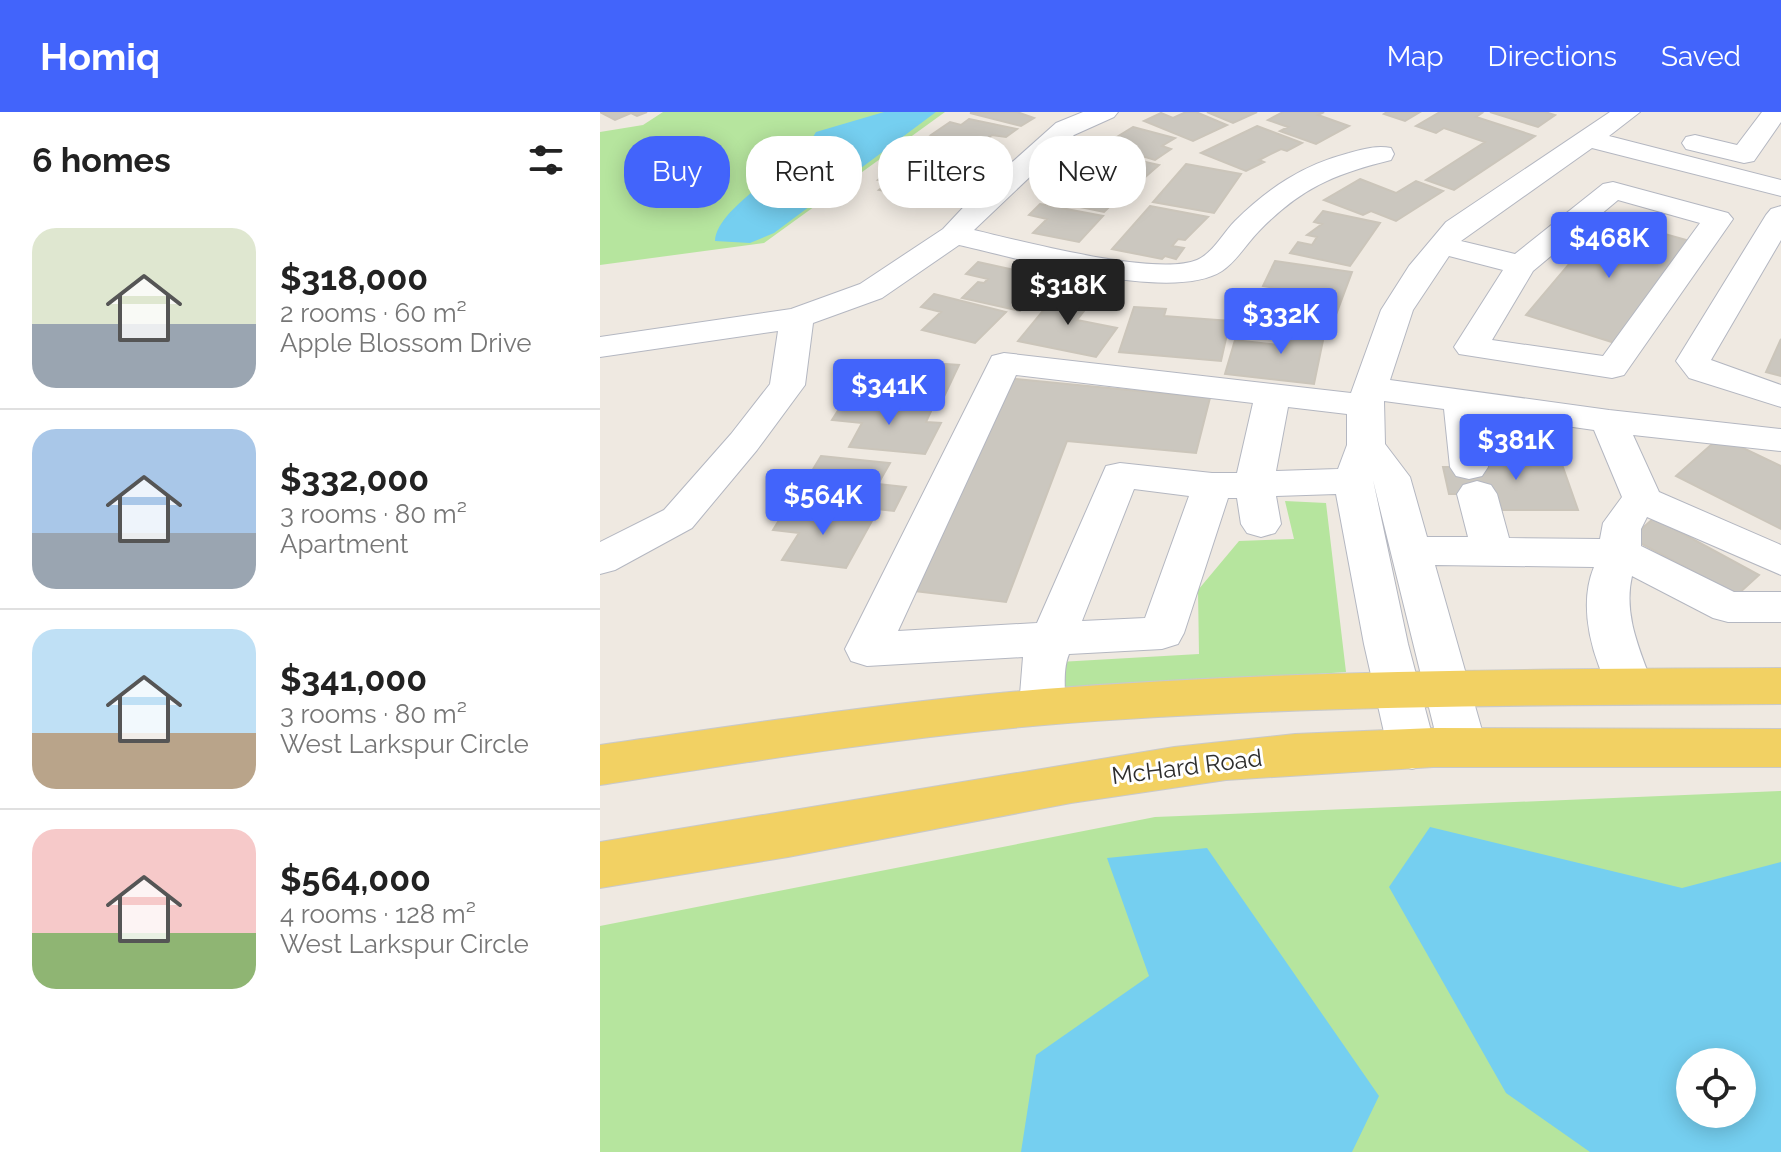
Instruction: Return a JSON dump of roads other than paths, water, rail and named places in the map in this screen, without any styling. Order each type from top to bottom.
[{"type":"main road","points":[[600,765],[783,738],[1042,707],[1397,688],[1781,686]]},
{"type":"main road","name":"McHard Road","points":[[600,865],[813,830],[1031,788],[1226,760],[1463,748],[1781,748]]},
{"type":"street","points":[[600,347],[797,318],[871,291],[954,235],[983,203],[1065,129],[1105,112]]},
{"type":"street","points":[[1412,750],[1397,688],[1363,430],[1397,310],[1456,228],[1627,112]]},
{"type":"street","points":[[1685,140],[1744,155],[1775,112]]},
{"type":"street","points":[[1656,157],[1685,140],[1708,115]]},
{"type":"street","points":[[1589,139],[1781,188]]},
{"type":"street","points":[[954,235],[1138,273],[1178,273],[1208,267],[1280,194],[1316,170],[1338,162],[1381,154]]},
{"type":"street","points":[[1613,190],[1718,219],[1612,368],[1471,347],[1521,265],[1613,190]]},
{"type":"street","points":[[1779,222],[1766,264],[1693,361],[1701,371],[1781,396]]},
{"type":"street","points":[[1442,245],[1521,265]]},
{"type":"street","points":[[600,560],[678,519],[744,442],[787,385],[797,318]]},
{"type":"street","points":[[1212,486],[1162,633],[867,649],[1004,363],[1273,395],[1363,430],[1391,477],[1463,748]]},
{"type":"street","points":[[1261,524],[1254,484],[1273,395]]},
{"type":"street","points":[[1461,400],[1473,480],[1492,552]]},
{"type":"street","points":[[1042,707],[1043,663],[1120,475],[1212,486],[1254,484],[1363,430],[1461,400],[1609,421],[1781,440]]},
{"type":"street","points":[[1609,421],[1643,500],[1781,561]]},
{"type":"street","points":[[1630,686],[1605,597],[1609,575],[1621,553],[1619,531],[1629,511],[1643,500]]},
{"type":"street","points":[[1411,551],[1621,553],[1728,607],[1781,607]]},
{"type":"water","points":[[884,112],[936,112],[904,136],[878,136],[878,155],[862,167],[862,136],[813,136],[816,132]]},
{"type":"water","points":[[746,197],[746,208],[807,208],[774,233],[750,243],[715,241],[719,228]]},
{"type":"water","points":[[1430,827],[1682,888],[1781,862],[1781,1152],[1590,1152],[1506,1093],[1389,887]]},
{"type":"water","points":[[1207,848],[1379,1096],[1352,1152],[1021,1152],[1036,1055],[1149,976],[1107,858]]}]
